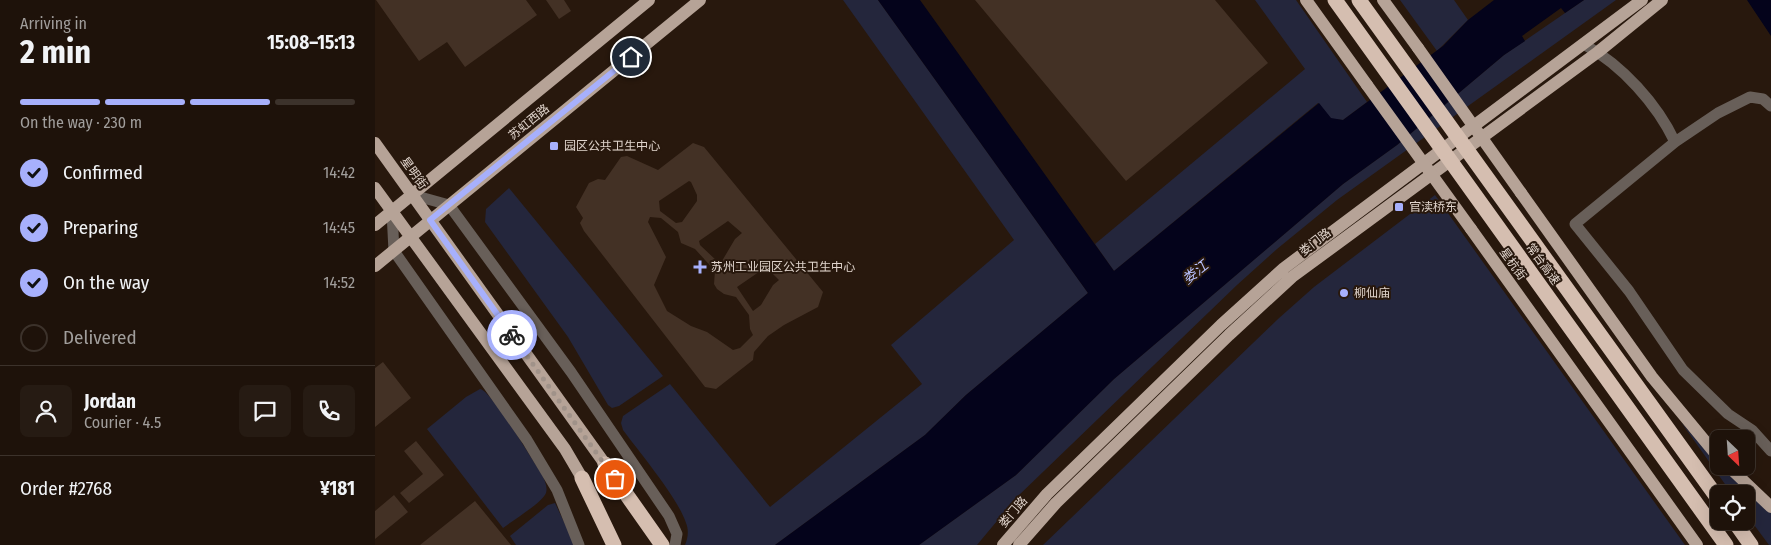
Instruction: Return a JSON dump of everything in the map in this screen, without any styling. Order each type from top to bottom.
[{"type":"highway","name":"常台高速","points":[[1335,0],[1726,545]]},
{"type":"highway","name":"常台高速","points":[[1359,0],[1710,488]]},
{"type":"highway","points":[[605,464],[661,545]]},
{"type":"highway","points":[[582,478],[614,545]]},
{"type":"highway","points":[[1740,530],[1751,545]]},
{"type":"main road","name":"苏虹西路","points":[[375,226],[649,0]]},
{"type":"main road","name":"苏虹西路","points":[[375,266],[700,0]]},
{"type":"main road","name":"星杭街","points":[[1306,0],[1697,545]]},
{"type":"main road","points":[[1383,0],[1652,377],[1710,447]]},
{"type":"main road","name":"娄门路","points":[[1003,545],[1041,500],[1221,325],[1284,268],[1332,230],[1585,45],[1642,0]]},
{"type":"main road","name":"娄门路","points":[[1019,545],[1056,504],[1229,334],[1292,277],[1598,52],[1663,0]]},
{"type":"main road","name":"星明街","points":[[375,143],[605,464]]},
{"type":"main road","points":[[375,188],[565,449],[582,478]]},
{"type":"main road","points":[[1737,475],[1771,507]]},
{"type":"street","points":[[1585,45],[1598,52],[1635,83],[1669,130],[1675,142]]},
{"type":"street","points":[[1771,106],[1763,99],[1750,97],[1718,113],[1675,142],[1575,224],[1629,290],[1683,370],[1728,414],[1752,430],[1771,451]]},
{"type":"street","points":[[413,195],[449,205],[545,335],[663,505],[675,526],[677,537],[675,545]]},
{"type":"street","points":[[392,212],[394,251],[527,440],[557,490],[579,545]]},
{"type":"shaded area","points":[[843,0],[878,0],[1088,293],[966,395],[925,435],[775,545],[685,545],[688,528],[682,513],[667,489],[623,430],[621,423],[623,416],[670,384],[770,507],[922,384],[891,345],[1014,240]]},
{"type":"shaded area","points":[[1255,0],[1296,0],[1367,102],[1343,120],[1331,119],[1318,103],[1114,271],[1095,244],[1305,69]]},
{"type":"shaded area","points":[[1400,0],[1454,0],[1468,20],[1437,51]]},
{"type":"shaded area","points":[[1584,0],[1616,0],[1337,200],[1277,249],[1237,285],[1017,497],[977,545],[919,545],[1016,475],[1114,379],[1343,184],[1397,145],[1504,55]]},
{"type":"shaded area","points":[[509,188],[663,376],[619,406],[612,408],[608,405],[568,337],[485,222],[486,209]]},
{"type":"shaded area","points":[[1435,195],[1685,545],[1043,545],[1278,319],[1314,287]]},
{"type":"shaded area","points":[[480,389],[486,393],[502,413],[542,474],[546,485],[546,493],[539,502],[503,528],[427,429],[466,397]]},
{"type":"shaded area","points":[[1681,422],[1710,456],[1710,463]]},
{"type":"shaded area","points":[[1719,475],[1729,475],[1740,485],[1726,485]]},
{"type":"shaded area","points":[[1755,499],[1771,513],[1771,545],[1769,545],[1755,526]]},
{"type":"shaded area","points":[[555,503],[575,545],[516,545],[510,536],[548,505]]},
{"type":"water","name":"娄江","points":[[878,0],[920,0],[1114,271],[1319,103],[1331,118],[1343,120],[1443,46],[1468,20],[1494,0],[1584,0],[1565,13],[1561,8],[1522,36],[1525,41],[1504,55],[1397,145],[1343,184],[1114,379],[1016,475],[919,545],[775,545],[925,435],[966,395],[1088,293]]},
{"type":"water","points":[[1747,0],[1771,0],[1771,36]]},
{"type":"building","points":[[376,0],[526,0],[537,15],[465,67],[447,42],[419,61]]},
{"type":"building","points":[[546,0],[564,0],[571,11],[559,19]]},
{"type":"building","points":[[975,0],[1215,0],[1268,63],[1126,181]]},
{"type":"building","points":[[693,143],[704,147],[823,292],[818,307],[768,336],[754,352],[753,360],[716,389],[705,387],[584,231],[580,223],[583,218],[576,207],[589,183],[598,179],[605,180],[621,157],[627,156],[658,170]],"holes":[[[689,181],[697,195],[697,201],[682,222],[676,223],[660,211],[659,201]],[[650,217],[661,218],[678,232],[681,243],[695,249],[715,271],[714,284],[717,289],[724,294],[736,297],[749,315],[750,329],[753,335],[740,348],[733,350],[707,332],[691,326],[667,311],[654,285],[666,257],[648,222]],[[728,221],[742,233],[735,239],[722,261],[718,262],[700,245],[699,241]],[[766,267],[779,280],[773,285],[761,305],[753,311],[737,287]]]},
{"type":"building","points":[[383,362],[411,398],[375,427],[375,368]]},
{"type":"building","points":[[416,441],[444,475],[409,503],[400,493],[423,474],[404,451]]},
{"type":"building","points":[[394,495],[408,512],[375,539],[375,511]]},
{"type":"building","points":[[475,501],[511,545],[420,545]]},
{"type":"way so far","points":[[512,335],[615,479]]},
{"type":"place","name":"园区公共卫生中心","points":[[554,146]]},
{"type":"place","name":"官渎桥东","points":[[1399,207]]},
{"type":"place","name":"苏州工业园区公共卫生中心","points":[[700,267]]},
{"type":"place","name":"柳仙庙","points":[[1344,293]]},
{"type":"route","points":[[512,335],[430,220],[631,57]]}]
